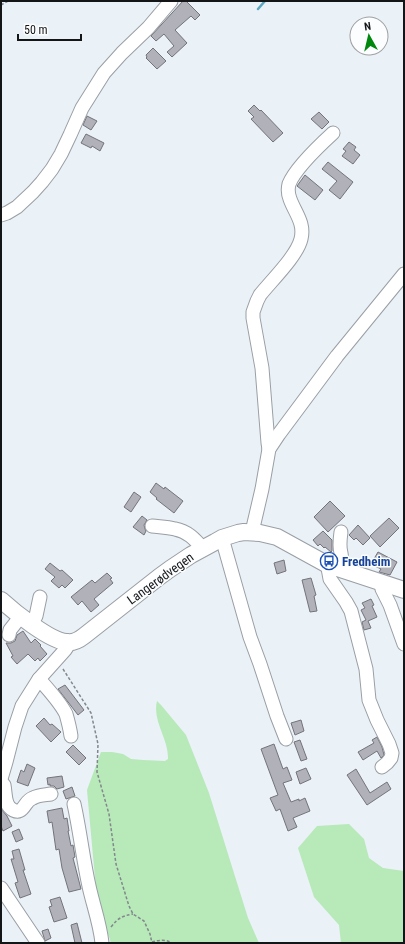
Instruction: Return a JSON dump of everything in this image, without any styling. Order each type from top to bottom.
[{"type":"main road","name":"Langerødvegen","points":[[67,642],[79,640],[159,577],[222,538],[238,533],[260,533],[277,538],[335,568],[404,590]]},
{"type":"main road","points":[[1,600],[26,620],[57,640],[67,642]]},
{"type":"street","points":[[1,215],[17,207],[42,182],[61,154],[82,108],[104,73],[148,28],[171,1]]},
{"type":"street","points":[[252,532],[269,449],[262,368],[254,326],[253,312],[256,301],[260,295],[291,259],[301,240],[301,225],[288,189],[290,182],[303,164],[333,133]]},
{"type":"street","points":[[269,449],[278,434],[337,356],[404,274]]},
{"type":"street","points":[[152,526],[175,528],[183,531],[193,537],[203,549]]},
{"type":"street","points":[[340,532],[340,552],[343,565],[335,568],[328,568],[330,579],[351,611],[366,669],[369,700],[392,753],[390,760],[382,766]]},
{"type":"street","points":[[222,538],[250,636],[286,739]]},
{"type":"street","points":[[382,583],[382,589],[390,605],[404,644]]},
{"type":"street","points":[[9,635],[10,630],[26,620],[36,616],[40,597]]},
{"type":"street","points":[[1,779],[4,761],[22,706],[39,679],[67,647],[67,642]]},
{"type":"street","points":[[39,679],[65,712],[71,736]]},
{"type":"street","points":[[1,782],[4,785],[7,804],[16,812],[22,809],[31,798],[51,794]]},
{"type":"street","points":[[74,804],[89,886],[102,943]]},
{"type":"street","points":[[1,888],[38,943]]},
{"type":"path","points":[[1,5],[8,1]]},
{"type":"path","points":[[57,658],[91,713],[98,744],[97,772],[109,814],[116,864],[129,906],[133,914],[144,921],[152,942],[161,940],[172,943]]},
{"type":"path","points":[[111,927],[118,919],[133,914]]},
{"type":"green space","points":[[157,701],[186,735],[209,793],[248,918],[259,943],[111,943],[97,900],[87,790],[101,752],[123,754],[131,759],[165,761],[168,759],[166,744],[157,716]]},
{"type":"green space","points":[[349,824],[364,839],[369,858],[383,868],[404,871],[404,943],[341,943],[339,925],[314,897],[298,848],[317,826]]},
{"type":"building","points":[[183,1],[186,1],[200,15],[195,20],[191,16],[175,30],[187,43],[172,57],[167,52],[174,46],[164,34],[156,41],[151,36]]},
{"type":"building","points":[[153,48],[166,61],[157,69],[146,58],[146,55]]},
{"type":"building","points":[[254,105],[260,111],[261,110],[283,133],[273,142],[251,119],[254,117],[248,111]]},
{"type":"building","points":[[319,112],[329,122],[322,129],[311,119]]},
{"type":"building","points":[[87,116],[97,121],[91,130],[83,125]]},
{"type":"building","points":[[86,134],[104,143],[100,151],[92,146],[91,148],[81,143]]},
{"type":"building","points":[[349,142],[356,147],[354,150],[360,155],[353,164],[342,156],[346,151],[343,149]]},
{"type":"building","points":[[328,162],[353,182],[340,199],[329,190],[337,181],[322,169]]},
{"type":"building","points":[[305,175],[323,190],[315,200],[297,186]]},
{"type":"building","points":[[156,483],[164,489],[165,487],[183,501],[174,513],[156,499],[157,498],[150,492]]},
{"type":"building","points":[[134,492],[141,497],[131,512],[124,507]]},
{"type":"building","points":[[330,501],[345,516],[328,532],[314,517]]},
{"type":"building","points":[[142,516],[147,520],[144,525],[146,531],[144,535],[133,527]]},
{"type":"building","points":[[389,518],[399,528],[380,547],[370,536]]},
{"type":"building","points":[[358,525],[370,538],[363,545],[356,538],[354,540],[349,535]]},
{"type":"building","points":[[323,531],[332,540],[331,552],[320,544],[318,546],[313,540]]},
{"type":"building","points":[[378,552],[397,562],[390,575],[379,572],[381,569],[371,564]]},
{"type":"building","points":[[284,560],[286,571],[277,574],[274,563]]},
{"type":"building","points":[[50,563],[60,571],[62,570],[73,580],[65,588],[62,585],[59,588],[51,581],[55,577],[45,569]]},
{"type":"building","points":[[107,573],[112,578],[110,579],[113,583],[94,599],[99,605],[91,612],[82,601],[78,605],[71,597],[92,580],[95,583]]},
{"type":"building","points":[[311,578],[316,595],[314,596],[317,611],[310,612],[302,580]]},
{"type":"building","points":[[371,599],[374,605],[372,606],[377,617],[368,621],[371,628],[364,630],[362,622],[366,620],[361,610],[365,608],[362,603]]},
{"type":"building","points":[[23,631],[31,643],[35,639],[47,654],[40,661],[38,658],[35,661],[28,654],[17,664],[11,657],[13,656],[6,643],[15,641],[17,635]]},
{"type":"building","points":[[65,685],[84,710],[78,715],[58,689]]},
{"type":"building","points":[[44,718],[50,725],[52,724],[61,732],[51,742],[36,726]]},
{"type":"building","points":[[301,720],[304,731],[295,735],[291,723]]},
{"type":"building","points":[[377,737],[384,755],[381,758],[377,751],[363,760],[358,752],[374,743],[372,740]]},
{"type":"building","points":[[300,740],[307,759],[301,761],[294,742]]},
{"type":"building","points":[[274,744],[283,769],[287,767],[292,780],[283,783],[291,802],[299,799],[299,801],[305,798],[310,811],[293,818],[297,827],[288,831],[280,809],[276,811],[270,798],[278,795],[261,749]]},
{"type":"building","points":[[73,745],[86,758],[79,765],[66,752]]},
{"type":"building","points":[[27,764],[35,768],[28,786],[17,782],[21,770],[24,772]]},
{"type":"building","points":[[306,768],[311,779],[300,784],[296,772]]},
{"type":"building","points":[[356,769],[370,793],[387,782],[391,789],[367,805],[347,775]]},
{"type":"building","points":[[62,776],[64,787],[57,789],[54,786],[50,786],[50,784],[48,785],[47,778]]},
{"type":"building","points":[[72,787],[75,796],[66,799],[63,791]]},
{"type":"building","points":[[62,808],[64,819],[67,818],[71,846],[73,845],[75,857],[73,858],[81,889],[69,892],[62,868],[59,849],[56,850],[52,822],[49,823],[47,811]]},
{"type":"building","points":[[1,809],[7,816],[12,826],[3,831],[1,826]]},
{"type":"building","points":[[19,829],[23,839],[16,842],[12,832]]},
{"type":"building","points":[[19,849],[25,870],[23,870],[31,894],[20,898],[15,883],[18,882],[11,859],[14,859],[12,851]]},
{"type":"building","points":[[60,897],[67,918],[54,922],[49,907],[52,906],[50,900]]},
{"type":"building","points":[[77,923],[82,943],[75,943],[71,925]]},
{"type":"building","points":[[48,929],[51,938],[45,941],[42,931]]},
{"type":"waterway","points":[[258,9],[265,1]]},
{"type":"place","name":"Fredheim","points":[[329,561]]}]
